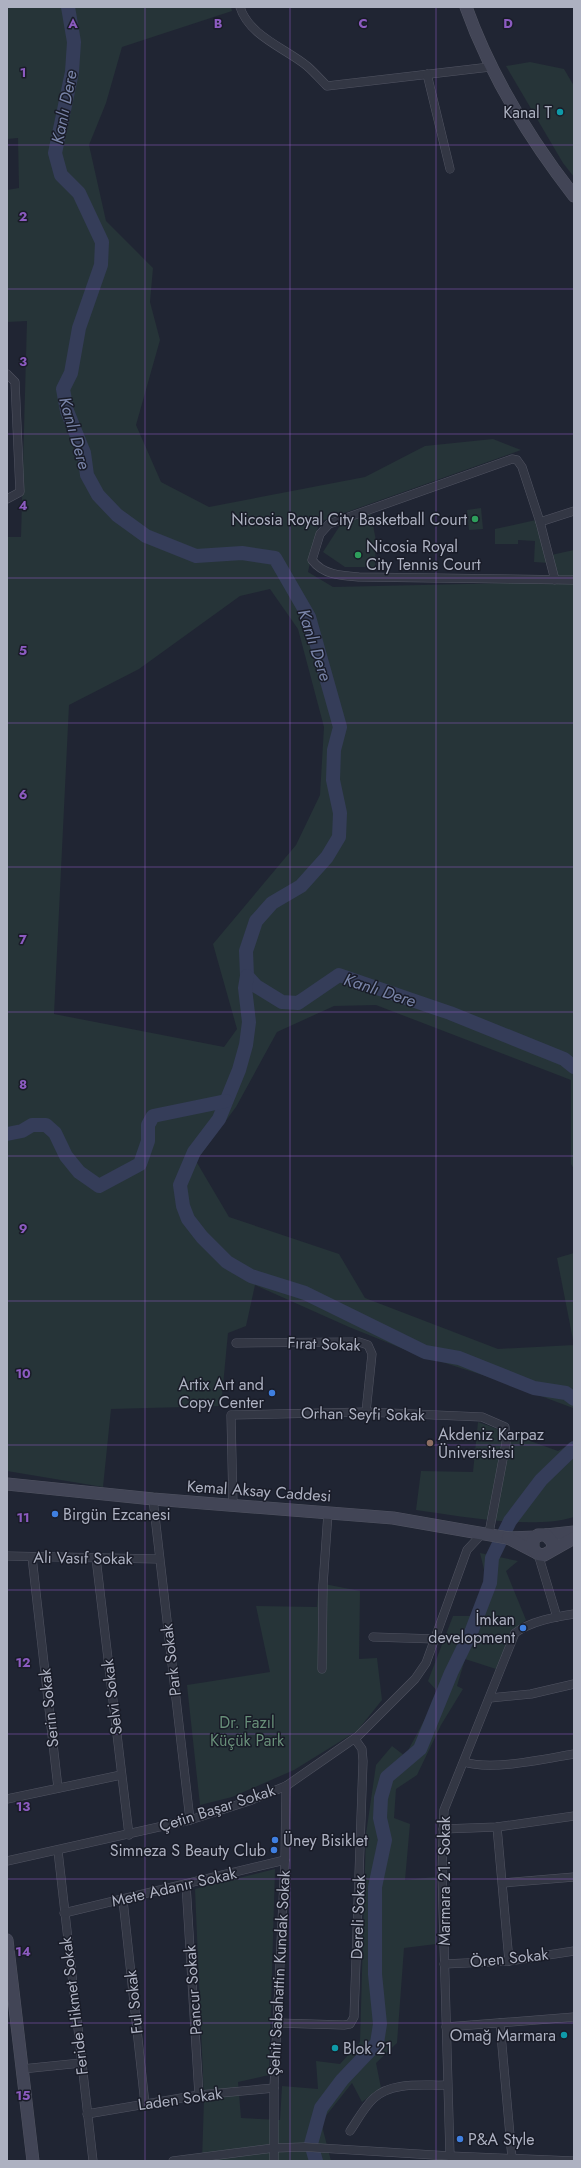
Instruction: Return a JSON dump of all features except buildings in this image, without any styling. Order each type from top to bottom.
[{"type":"main road","points":[[466,7],[490,67],[515,111],[541,152],[574,196]]},
{"type":"main road","name":"Kemal Aksay Caddesi","points":[[7,1484],[153,1499],[393,1518],[489,1533],[508,1538],[536,1553]]},
{"type":"main road","name":"Kemal Aksay Caddesi","points":[[508,1538],[574,1532]]},
{"type":"main road","points":[[551,1551],[553,1543],[541,1536],[532,1543],[536,1553],[544,1555],[574,1538]]},
{"type":"main road","points":[[7,1940],[10,1992],[22,2069],[33,2161]]},
{"type":"street","points":[[240,7],[249,24],[264,37],[307,66],[327,86],[490,67]]},
{"type":"street","points":[[427,74],[450,169]]},
{"type":"street","points":[[7,374],[14,382],[20,492],[7,498]]},
{"type":"street","points":[[555,580],[540,522],[522,467],[517,460],[504,460],[439,486],[329,524],[320,534],[312,560],[318,568],[341,576],[359,577],[555,580],[574,580]]},
{"type":"street","points":[[540,522],[574,511]]},
{"type":"street","name":"Fırat Sokak","points":[[236,1343],[359,1342],[368,1345],[372,1354],[366,1412]]},
{"type":"street","name":"Orhan Seyfi Sokak","points":[[233,1505],[231,1415],[366,1412],[482,1417],[505,1427],[506,1443],[489,1533]]},
{"type":"street","name":"Park Sokak","points":[[153,1499],[190,1820]]},
{"type":"street","points":[[322,1669],[322,1585],[328,1513]]},
{"type":"street","name":"Çetin Başar Sokak","points":[[7,1861],[58,1851],[190,1820],[250,1801],[286,1786],[355,1739],[392,1704],[415,1679],[426,1663],[436,1639],[470,1546],[480,1536],[489,1533]]},
{"type":"street","points":[[546,1577],[547,1563],[551,1551]]},
{"type":"street","points":[[536,1553],[546,1577],[557,1617]]},
{"type":"street","name":"Ali Vasıf Sokak","points":[[7,1556],[159,1559]]},
{"type":"street","name":"Serin Sokak","points":[[32,1557],[58,1788]]},
{"type":"street","name":"Selvi Sokak","points":[[96,1558],[129,1835]]},
{"type":"street","name":"Marmara 21. Sokak","points":[[450,2156],[444,1964],[444,1810],[515,1633],[521,1629],[557,1617],[574,1614]]},
{"type":"street","points":[[373,1637],[436,1639]]},
{"type":"street","points":[[490,1698],[531,1694],[574,1684]]},
{"type":"street","name":"Dereli Sokak","points":[[278,2023],[350,2024],[354,2017],[363,1761],[362,1749],[355,1739]]},
{"type":"street","points":[[464,1762],[476,1766],[523,1762],[574,1754]]},
{"type":"street","points":[[7,1799],[121,1775]]},
{"type":"street","name":"Şehit Sabahattin Kundak Sokak","points":[[274,2161],[274,2088],[285,1860],[286,1786]]},
{"type":"street","points":[[443,1829],[496,1827],[574,1816]]},
{"type":"street","points":[[496,1827],[503,1883],[509,1961]]},
{"type":"street","name":"Feride Hikmet Sokak","points":[[58,1851],[93,2161]]},
{"type":"street","name":"Mete Adanır Sokak","points":[[64,1913],[285,1860]]},
{"type":"street","points":[[503,1883],[574,1877]]},
{"type":"street","name":"Pancur Sokak","points":[[186,1884],[199,2095]]},
{"type":"street","name":"Ful Sokak","points":[[123,1900],[145,2104]]},
{"type":"street","name":"Ören Sokak","points":[[444,1964],[509,1961],[574,1951]]},
{"type":"street","points":[[446,2027],[574,2017]]},
{"type":"street","points":[[500,2023],[512,2158]]},
{"type":"street","points":[[22,2069],[81,2063]]},
{"type":"street","points":[[350,2131],[374,2098],[385,2091],[400,2087],[447,2085]]},
{"type":"street","name":"Laden Sokak","points":[[87,2114],[199,2095],[274,2088]]},
{"type":"street","points":[[173,2161],[194,2160],[274,2148],[304,2147],[450,2156],[574,2161]]},
{"type":"green space","points":[[7,7],[231,7],[232,11],[122,47],[106,103],[89,145],[106,221],[153,268],[150,302],[160,340],[136,425],[161,482],[209,507],[365,477],[425,446],[493,439],[521,450],[319,522],[308,572],[333,587],[558,582],[551,555],[574,550],[574,1169],[571,1164],[571,1080],[376,1005],[334,1006],[277,1032],[236,1107],[196,1161],[229,1217],[339,1254],[365,1298],[498,1349],[574,1345],[574,1415],[573,1408],[501,1381],[411,1352],[349,1327],[255,1285],[246,1326],[228,1333],[221,1406],[111,1409],[103,1487],[7,1471],[7,537],[21,537],[27,321],[7,322],[7,190],[19,188],[18,138],[7,139]],"holes":[[[270,589],[298,629],[324,727],[320,795],[296,845],[213,944],[237,1029],[224,1047],[54,1014],[69,705],[139,669],[240,596]]]},
{"type":"green space","points":[[530,62],[564,69],[574,86],[574,177],[563,163],[506,66]]},
{"type":"green space","name":"Nicosia Royal City Basketball Court","points":[[481,508],[483,529],[469,530],[467,510]]},
{"type":"green space","points":[[371,514],[376,541],[375,567],[345,567],[323,552],[341,524]]},
{"type":"green space","points":[[536,520],[549,563],[534,562],[535,541],[518,540],[518,544],[495,544],[495,529]]},
{"type":"green space","points":[[574,1253],[574,1345],[557,1258]]},
{"type":"green space","points":[[478,1422],[558,1451],[574,1442],[574,1517],[557,1521],[517,1522],[496,1521],[416,1510],[421,1471],[473,1472]]},
{"type":"green space","points":[[480,1553],[518,1561],[506,1571],[526,1620],[512,1631],[496,1669],[465,1659],[457,1686],[463,1689],[441,1725],[417,1775],[396,1789],[394,1818],[410,1824],[405,1880],[435,1877],[436,1944],[404,1948],[397,2043],[376,2063],[381,2088],[362,2102],[352,2083],[321,2122],[331,2161],[202,2161],[204,2099],[195,1889],[275,1869],[269,2075],[238,2082],[241,2118],[280,2120],[282,2086],[318,2089],[316,2061],[340,2064],[360,2042],[366,1834],[376,1765],[392,1746],[405,1756],[439,1693],[428,1681],[453,1616],[473,1616],[486,1578]]},
{"type":"green space","name":"Dr. Fazıl Küçük Park","points":[[319,1583],[360,1591],[359,1659],[377,1658],[382,1700],[357,1731],[294,1770],[232,1797],[200,1805],[187,1685],[270,1672],[256,1606],[317,1607]]},
{"type":"waterway","name":"Kanlı Dere","points":[[68,7],[74,42],[72,72],[55,153],[61,175],[79,193],[102,242],[101,265],[79,328],[71,373],[63,389],[67,411],[84,453],[87,475],[98,495],[117,515],[146,536],[196,556],[242,553],[275,558],[309,617],[340,727],[334,750],[333,780],[340,813],[339,837],[327,857],[301,886],[272,903],[256,921],[246,951],[247,976],[256,986],[282,1002],[298,1003],[339,975],[450,1013],[564,1059],[574,1067]]},
{"type":"waterway","points":[[247,976],[245,988],[249,1022],[246,1045],[239,1070],[219,1119],[194,1152],[180,1185],[183,1206],[188,1219],[202,1237],[227,1262],[251,1276],[305,1293],[425,1352],[459,1358],[534,1388],[566,1393],[574,1399]]},
{"type":"waterway","points":[[7,1134],[22,1131],[32,1125],[46,1125],[55,1133],[66,1156],[79,1172],[99,1186],[140,1164],[148,1141],[148,1125],[153,1116],[226,1101]]},
{"type":"waterway","points":[[316,2161],[311,2144],[321,2108],[342,2080],[377,2043],[380,2024],[375,1974],[375,1887],[385,1840],[380,1818],[381,1798],[387,1777],[420,1749],[451,1673],[472,1630],[490,1583],[492,1558],[510,1521],[541,1480],[574,1448]]},
{"type":"place","name":"Kanal T","points":[[560,112]]},
{"type":"place","name":"Nicosia Royal City Basketball Court","points":[[475,519]]},
{"type":"place","name":"Nicosia Royal City Tennis Court","points":[[358,555]]},
{"type":"place","name":"Artix Art and Copy Center","points":[[272,1393]]},
{"type":"place","name":"Akdeniz Karpaz Üniversitesi","points":[[430,1443]]},
{"type":"place","name":"Birgün Ezcanesi","points":[[55,1514]]},
{"type":"place","name":"İmkan development","points":[[523,1628]]},
{"type":"place","name":"Üney Bisiklet","points":[[275,1840]]},
{"type":"place","name":"Simneza S Beauty Club","points":[[274,1850]]},
{"type":"place","name":"Omağ Marmara","points":[[564,2035]]},
{"type":"place","name":"Blok 21","points":[[335,2048]]},
{"type":"place","name":"P&A Style","points":[[460,2139]]}]
